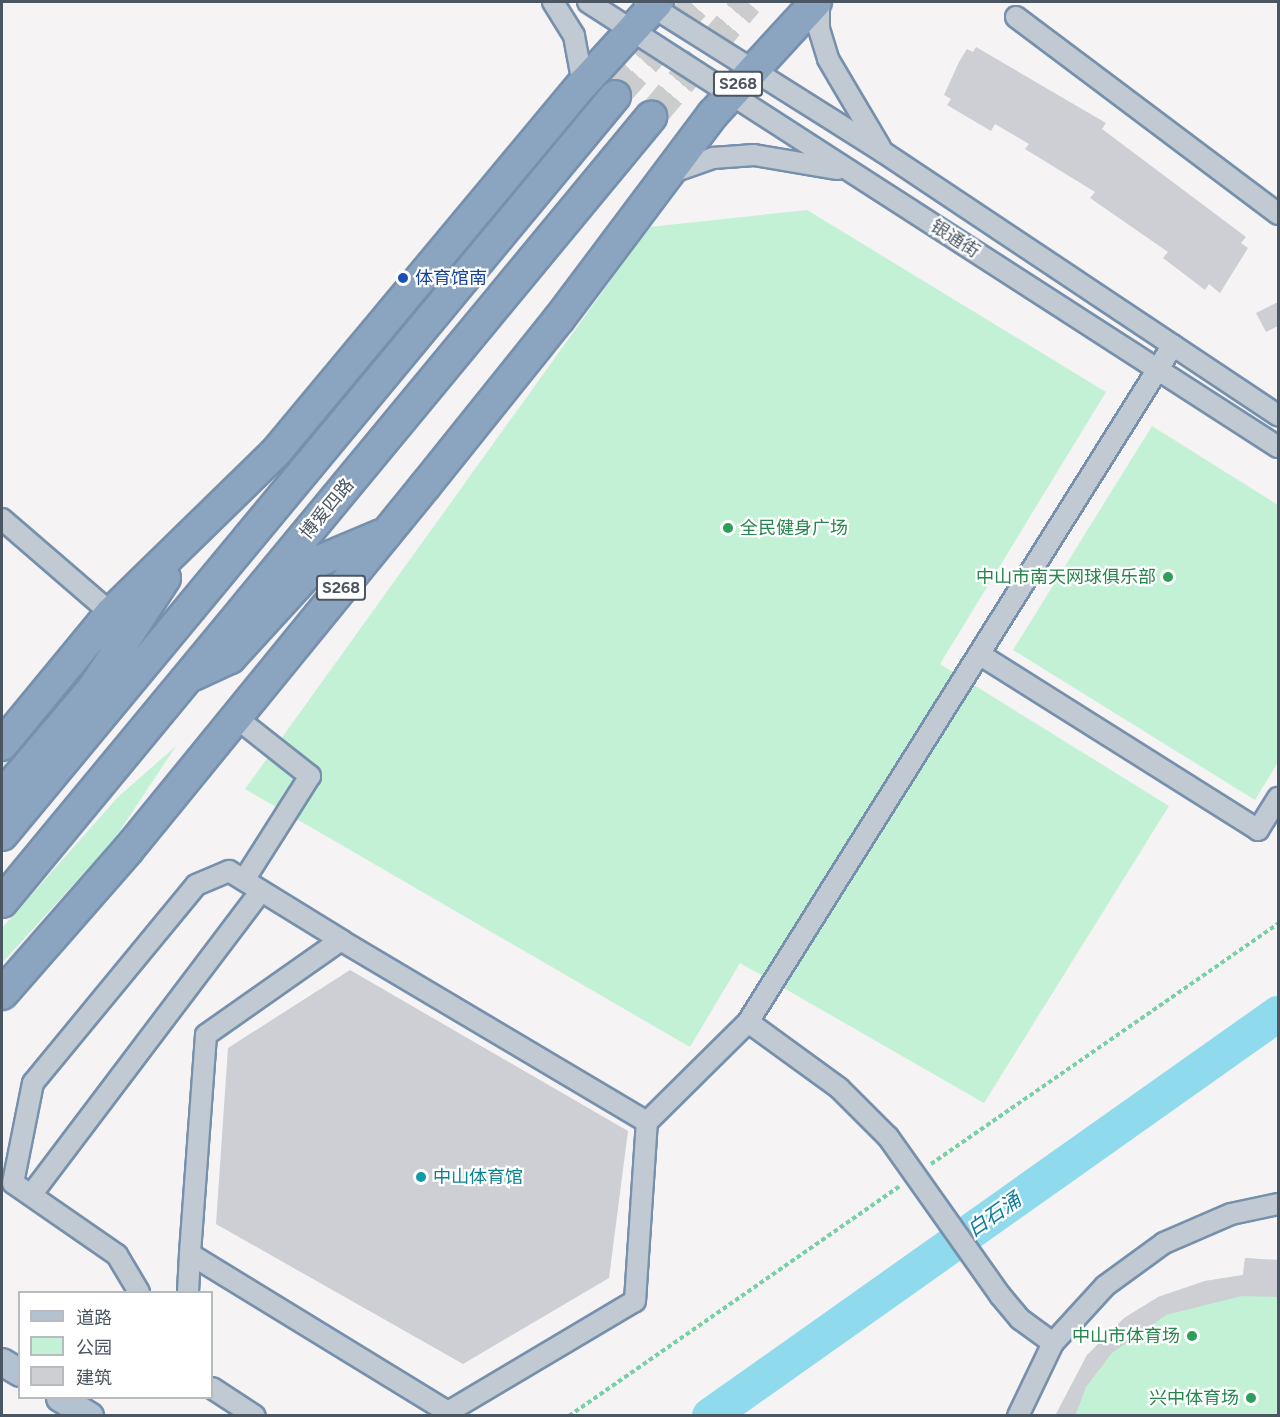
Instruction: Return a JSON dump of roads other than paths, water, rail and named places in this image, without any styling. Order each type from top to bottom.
[{"type":"highway","name":"S268","points":[[2,994],[128,850],[234,716],[387,533],[559,319],[728,95],[749,70],[818,2]]},
{"type":"highway","points":[[2,745],[111,614],[276,452],[583,84],[632,30],[652,3]]},
{"type":"highway","points":[[2,835],[615,96]]},
{"type":"highway","name":"博爱四路","points":[[2,902],[651,117]]},
{"type":"highway","points":[[2,796],[94,687],[151,596],[254,485],[276,452]]},
{"type":"highway","points":[[187,677],[230,658],[319,561],[387,533]]},
{"type":"main road","points":[[2,1362],[18,1372]]},
{"type":"main road","points":[[62,1399],[90,1416]]},
{"type":"street","points":[[553,2],[574,36],[583,84]]},
{"type":"street","name":"银通街","points":[[588,2],[728,95],[1278,447]]},
{"type":"street","points":[[818,2],[819,29],[828,59],[883,152]]},
{"type":"street","name":"银通街","points":[[652,3],[749,70],[883,152],[1278,414]]},
{"type":"street","points":[[1016,17],[1278,214]]},
{"type":"street","points":[[669,173],[713,158],[754,155],[857,176]]},
{"type":"street","points":[[190,1254],[445,1414],[635,1300],[647,1122],[748,1022],[1173,345]]},
{"type":"street","points":[[2,519],[111,614]]},
{"type":"street","points":[[979,654],[1258,830],[1278,798]]},
{"type":"street","points":[[234,716],[310,776],[244,880]]},
{"type":"street","points":[[138,1291],[117,1255],[13,1183],[33,1083],[196,885],[229,872],[647,1122]]},
{"type":"street","points":[[31,1195],[261,891]]},
{"type":"street","points":[[188,1291],[207,1035],[341,940]]},
{"type":"street","points":[[748,1022],[839,1088],[888,1137],[976,1265],[1020,1319],[1053,1343]]},
{"type":"street","points":[[1018,1416],[1053,1343],[1105,1286],[1164,1243],[1231,1214],[1278,1204]]},
{"type":"street","points":[[213,1389],[255,1416]]},
{"type":"waterway","name":"白石涌","points":[[710,1416],[1278,1014]]},
{"type":"tunnel","points":[[615,96],[698,2]]},
{"type":"tunnel","points":[[651,117],[748,2]]},
{"type":"place","name":"体育馆南","points":[[403,278]]},
{"type":"place","name":"全民健身广场","points":[[728,528]]},
{"type":"place","name":"中山市南天网球俱乐部","points":[[1168,577]]},
{"type":"place","name":"中山体育馆","points":[[421,1177]]},
{"type":"place","name":"中山市体育场","points":[[1192,1336]]},
{"type":"place","name":"兴中体育场","points":[[1251,1398]]}]
